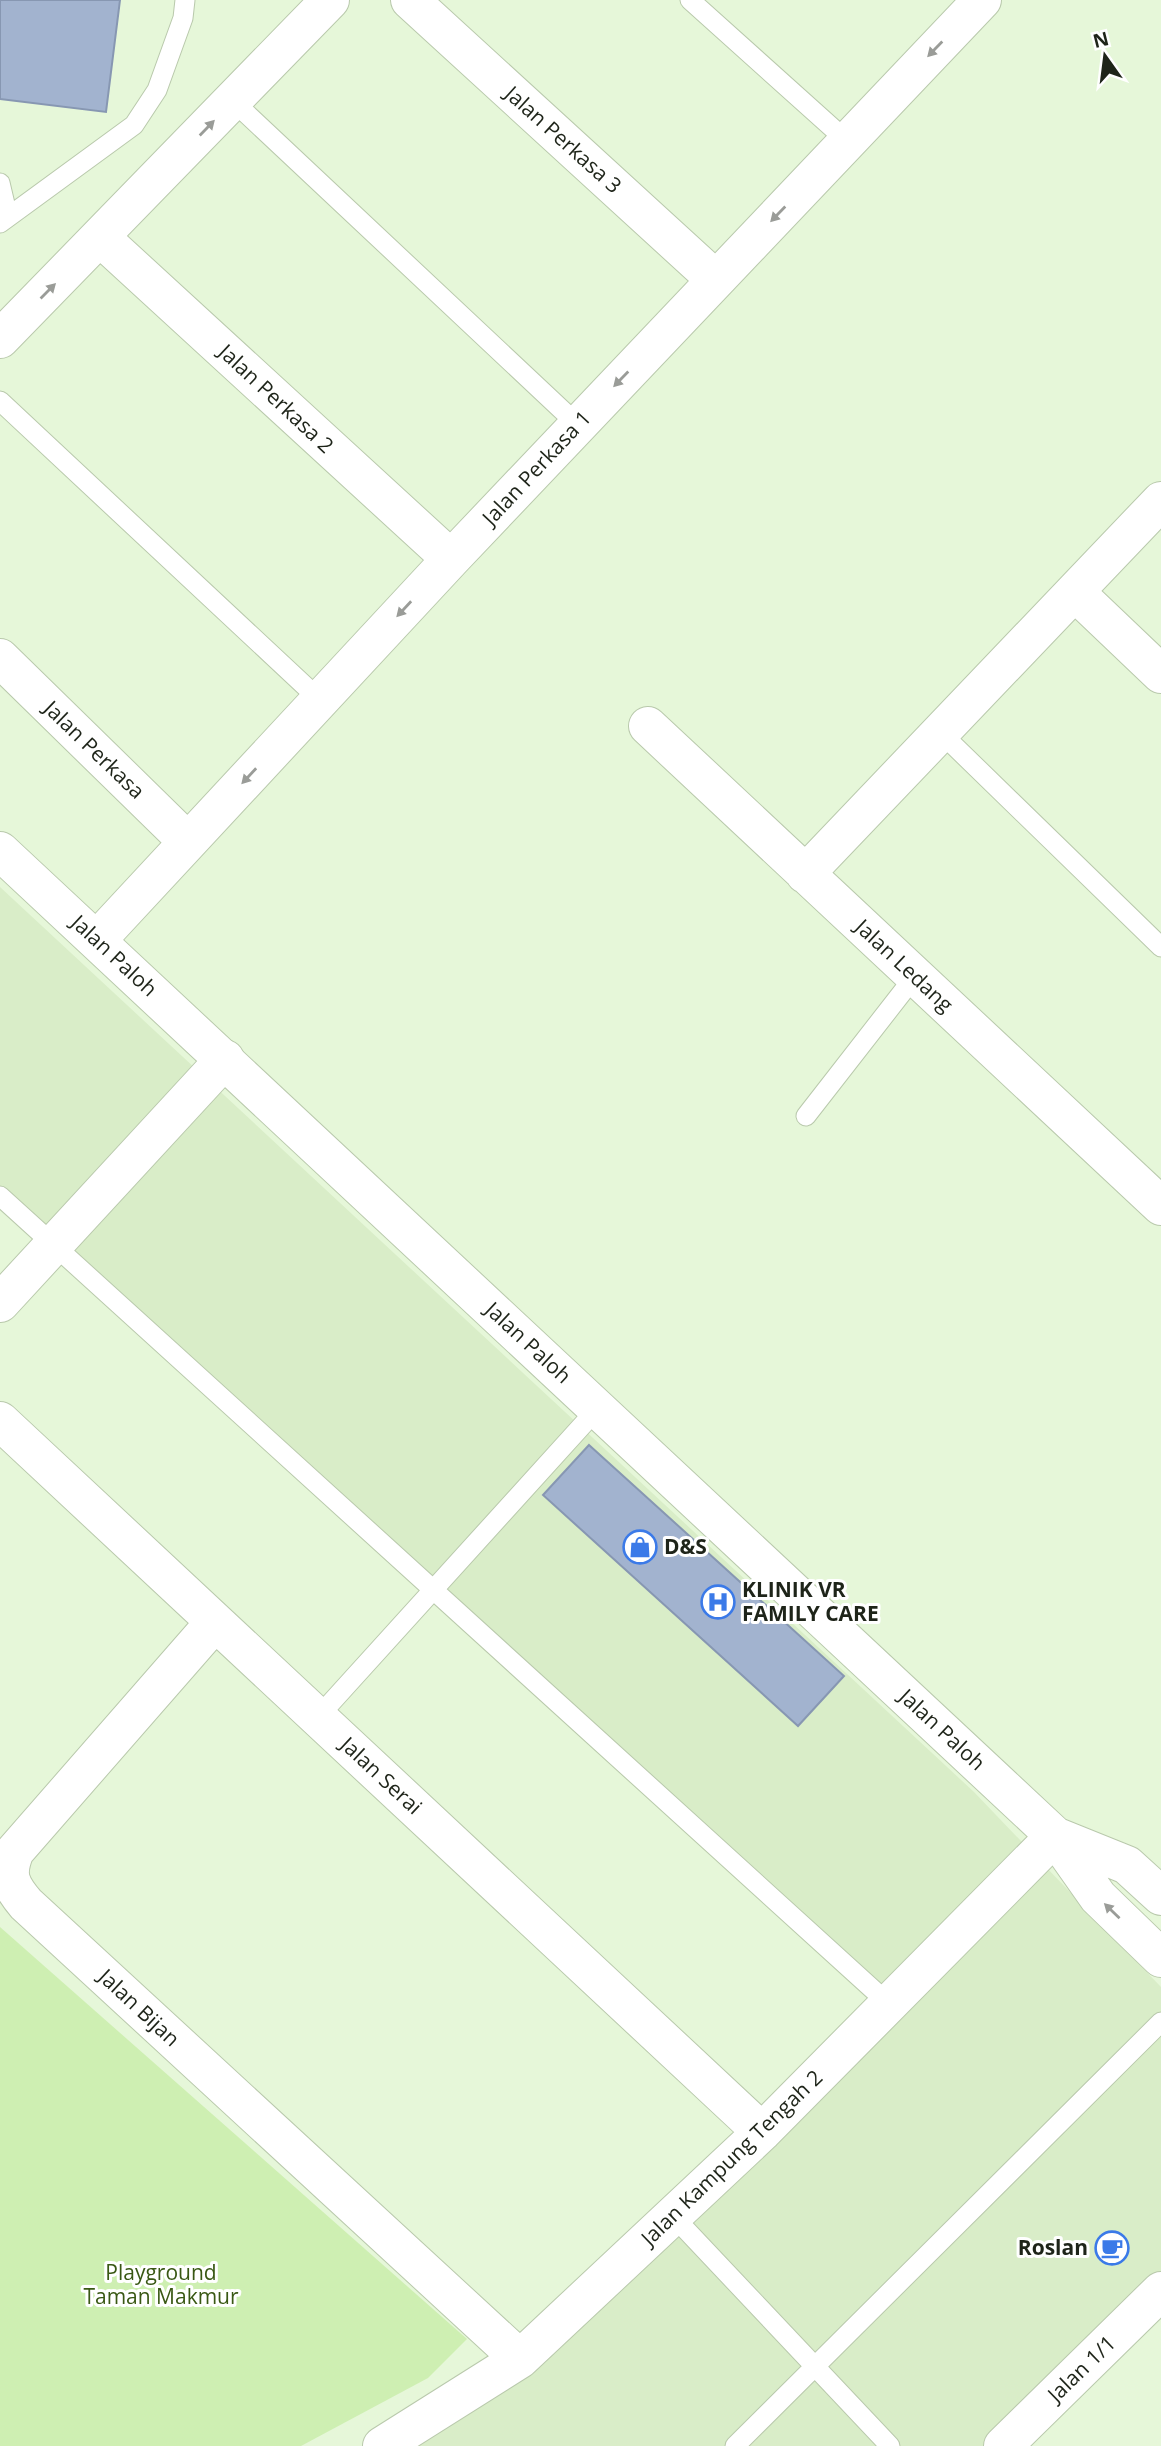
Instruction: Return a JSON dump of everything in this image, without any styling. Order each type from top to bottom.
[{"type":"street","points":[[0,339],[330,0]]},
{"type":"street","name":"Jalan Perkasa 3","points":[[410,0],[716,279]]},
{"type":"street","name":"Jalan Perkasa 1","points":[[97,940],[451,559],[982,0]]},
{"type":"street","name":"Jalan Perkasa 2","points":[[101,238],[451,559]]},
{"type":"street","points":[[805,874],[1161,501]]},
{"type":"street","points":[[1075,592],[1161,674]]},
{"type":"street","name":"Jalan Perkasa","points":[[0,658],[188,842]]},
{"type":"street","name":"Jalan Ledang","points":[[648,726],[1161,1206]]},
{"type":"street","name":"Jalan Paloh","points":[[0,851],[1055,1836],[1098,1897],[1161,1958]]},
{"type":"street","points":[[0,1303],[225,1059]]},
{"type":"street","name":"Jalan Serai","points":[[0,1421],[762,2132]]},
{"type":"street","name":"Jalan Bijan","points":[[215,1622],[15,1851],[9,1867],[9,1884],[36,1914],[520,2360]]},
{"type":"street","name":"Jalan Paloh","points":[[1055,1836],[1128,1865],[1161,1896]]},
{"type":"street","name":"Jalan Kampung Tengah 2","points":[[384,2445],[520,2360],[762,2132],[1055,1836]]},
{"type":"street","name":"Jalan 1/1","points":[[1003,2446],[1161,2291]]},
{"type":"lane","points":[[4,220],[134,124],[157,90],[183,18],[185,0]]},
{"type":"lane","points":[[690,0],[847,141]]},
{"type":"lane","points":[[233,101],[578,425]]},
{"type":"lane","points":[[0,183],[4,220]]},
{"type":"lane","points":[[0,401],[320,699]]},
{"type":"lane","points":[[940,732],[1161,947]]},
{"type":"lane","points":[[806,1116],[915,976]]},
{"type":"lane","points":[[0,1196],[889,2004]]},
{"type":"lane","points":[[318,1717],[598,1408]]},
{"type":"lane","points":[[735,2446],[1161,2022]]},
{"type":"lane","points":[[673,2216],[890,2446]]},
{"type":"shaded area","points":[[0,887],[974,1792],[1161,1987],[1161,2312],[1024,2446],[413,2446],[894,2023],[0,1209]]},
{"type":"green space","name":"Playground Taman Makmur","points":[[0,1927],[467,2339],[428,2378],[301,2446],[0,2446]]},
{"type":"building","points":[[0,0],[120,0],[106,112],[0,99]]},
{"type":"building","points":[[589,1445],[844,1676],[798,1726],[543,1495]]},
{"type":"place","name":"D&S","points":[[640,1547]]},
{"type":"place","name":"KLINIK VR FAMILY CARE","points":[[718,1602]]},
{"type":"place","name":"Roslan","points":[[1112,2248]]}]
